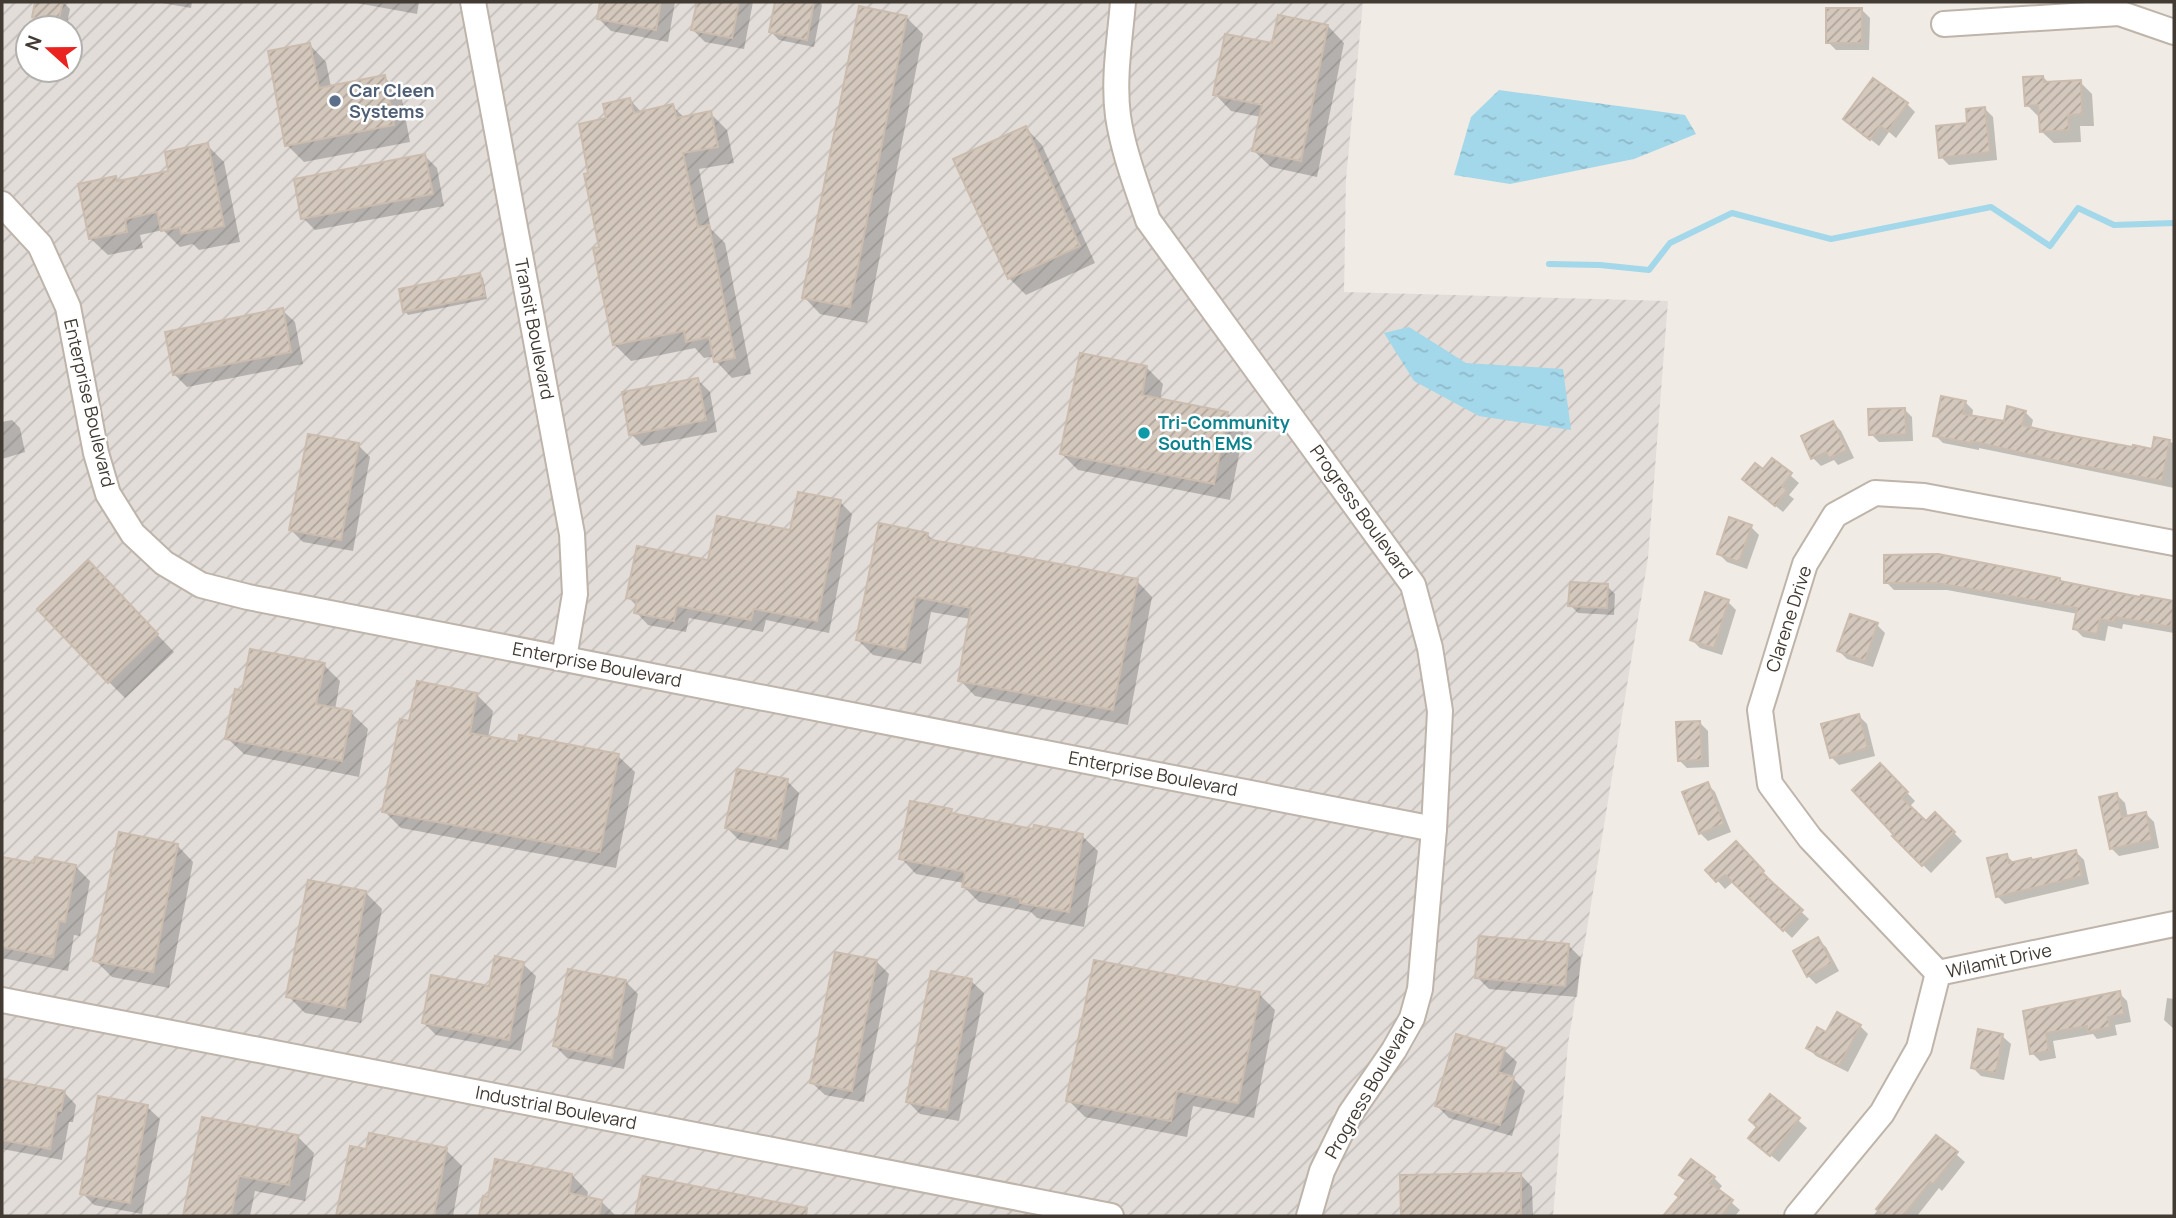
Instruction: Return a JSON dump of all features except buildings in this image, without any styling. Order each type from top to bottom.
[{"type":"street","name":"Transit Boulevard","points":[[473,2],[572,534],[575,594],[564,658]]},
{"type":"street","name":"Progress Boulevard","points":[[1124,2],[1118,67],[1118,115],[1148,220],[1413,585],[1430,648],[1440,711],[1420,989],[1412,1018],[1394,1050],[1350,1114],[1322,1171],[1309,1216]]},
{"type":"street","points":[[1944,24],[2119,7],[2174,32]]},
{"type":"street","name":"Enterprise Boulevard","points":[[2,204],[40,245],[68,307],[96,453],[108,494],[132,534],[164,564],[201,585],[248,597],[1433,828]]},
{"type":"street","name":"Clarene Drive","points":[[1938,973],[1810,838],[1770,784],[1760,710],[1805,564],[1835,515],[1875,493],[1924,496],[2174,543]]},
{"type":"street","name":"Wilamit Drive","points":[[1797,1216],[1882,1113],[1919,1048],[1938,973],[2174,924]]},
{"type":"street","name":"Industrial Boulevard","points":[[2,1000],[1111,1216]]},
{"type":"shaded area","points":[[2,2],[1363,2],[1346,179],[1344,292],[1668,301],[1648,558],[1568,1044],[1553,1216],[2,1216]]},
{"type":"water","points":[[1499,90],[1685,115],[1696,134],[1634,159],[1510,184],[1454,175],[1471,117]]},
{"type":"water","points":[[1409,327],[1466,363],[1563,369],[1571,430],[1479,416],[1414,381],[1384,333]]},
{"type":"waterway","points":[[1549,264],[1649,270],[1670,243],[1732,213],[1831,239],[1991,207],[2050,246],[2078,208],[2114,225],[2174,223]]},
{"type":"place","name":"Car Cleen Systems","points":[[335,101]]},
{"type":"place","name":"Tri-Community South EMS","points":[[1144,433]]}]
